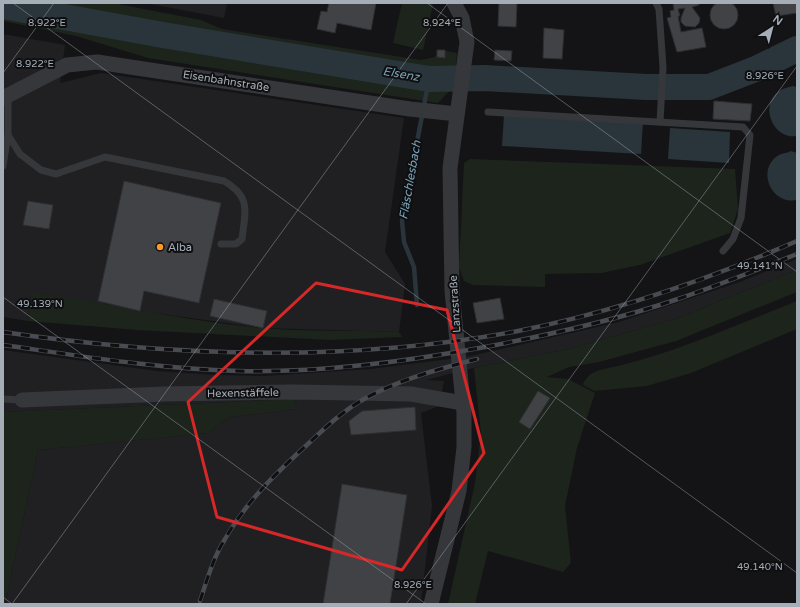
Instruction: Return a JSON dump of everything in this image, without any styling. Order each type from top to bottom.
[{"type":"street","name":"Lanzstraße","points":[[431,604],[459,491],[463,467],[464,447],[463,403],[452,276],[450,168],[466,42],[462,18],[454,3]]},
{"type":"street","name":"Eisenbahnstraße","points":[[6,97],[67,65],[97,62],[410,109],[457,114]]},
{"type":"street","name":"Hexenstäffele","points":[[22,400],[164,394],[293,392],[411,394],[463,403]]},
{"type":"lane","points":[[656,3],[659,9],[662,76],[660,122]]},
{"type":"lane","points":[[3,166],[8,135],[6,97]]},
{"type":"lane","points":[[488,112],[743,127],[750,135],[741,218],[733,239],[723,252]]},
{"type":"lane","points":[[8,135],[20,154],[41,170],[56,174],[105,158],[224,181],[235,187],[246,203],[242,239],[236,244],[221,244]]},
{"type":"lane","points":[[3,399],[22,400]]},
{"type":"highlighted area","points":[[316,283],[447,310],[484,453],[402,570],[217,517],[188,402]]},
{"type":"shaded area","points":[[3,3],[113,3],[201,20],[222,29],[421,60],[435,57],[440,50],[457,53],[454,86],[438,103],[148,58],[76,36],[3,21]]},
{"type":"shaded area","points":[[145,3],[227,3],[224,18]]},
{"type":"shaded area","points":[[402,3],[433,4],[423,50],[393,43]]},
{"type":"shaded area","points":[[3,34],[65,45],[60,83],[101,73],[404,118],[385,252],[405,284],[399,332],[263,328],[140,311],[31,292],[28,321],[3,317]]},
{"type":"shaded area","points":[[793,86],[797,87],[797,136],[788,136],[775,127],[769,111],[770,103],[774,96],[782,89]]},
{"type":"shaded area","points":[[504,115],[643,122],[641,154],[502,146]]},
{"type":"shaded area","points":[[670,128],[730,132],[729,163],[668,159]]},
{"type":"shaded area","points":[[791,151],[797,153],[797,200],[788,200],[780,197],[773,191],[767,176],[768,168],[772,161],[779,155]]},
{"type":"shaded area","points":[[470,159],[735,169],[738,209],[730,233],[640,265],[601,273],[545,274],[545,287],[473,285],[464,281],[459,267],[464,163]]},
{"type":"shaded area","points":[[797,259],[797,270],[678,318],[569,349],[469,369],[426,380],[444,381],[439,406],[421,413],[432,506],[421,604],[5,604],[38,450],[208,433],[230,417],[297,409],[294,399],[3,412],[3,350],[157,371],[216,375],[264,376],[371,369],[466,357],[619,322],[737,283]]},
{"type":"shaded area","points":[[797,270],[797,292],[676,341],[599,362],[569,367],[547,377],[568,379],[595,393],[577,448],[565,506],[571,563],[563,572],[488,551],[475,604],[448,604],[475,483],[481,433],[474,368],[569,349],[678,318]]},
{"type":"shaded area","points":[[31,292],[234,325],[297,330],[399,332],[402,337],[330,340],[137,330],[28,321]]},
{"type":"shaded area","points":[[797,301],[797,329],[691,373],[647,386],[594,391],[583,385],[589,376],[602,369],[664,353]]},
{"type":"shaded area","points":[[294,399],[297,409],[230,417],[208,433],[38,450],[5,604],[3,604],[3,412]]},
{"type":"building","points":[[724,1],[734,5],[738,15],[734,25],[724,29],[714,25],[710,15],[714,5]]},
{"type":"building","points":[[329,3],[376,3],[371,30],[337,23],[335,33],[317,29],[321,11],[327,12]]},
{"type":"building","points":[[499,3],[517,3],[516,27],[498,26]]},
{"type":"building","points":[[673,3],[699,3],[699,5],[692,7],[700,18],[699,23],[695,27],[685,26],[681,22],[685,8],[678,9],[680,16],[678,16],[681,32],[702,28],[706,47],[677,52],[667,18],[671,17],[670,11],[674,10]]},
{"type":"building","points":[[773,3],[797,3],[797,13],[776,16]]},
{"type":"building","points":[[544,28],[564,30],[562,59],[543,58]]},
{"type":"building","points":[[437,50],[445,50],[445,58],[437,57]]},
{"type":"building","points":[[495,50],[512,51],[511,61],[494,60]]},
{"type":"building","points":[[714,101],[752,104],[750,121],[713,119]]},
{"type":"building","name":"Alba","points":[[124,181],[221,203],[199,303],[144,291],[140,311],[98,301]]},
{"type":"building","points":[[28,201],[53,205],[49,229],[23,225]]},
{"type":"building","points":[[500,298],[504,319],[477,323],[473,303]]},
{"type":"building","points":[[214,299],[267,311],[263,328],[210,316]]},
{"type":"building","points":[[538,391],[550,398],[530,429],[519,422]]},
{"type":"building","points":[[415,407],[416,430],[351,435],[349,421],[362,411]]},
{"type":"building","points":[[342,484],[407,495],[390,604],[323,604]]},
{"type":"waterway","name":"Elsenz","points":[[3,6],[163,35],[429,79],[484,78],[646,87],[709,87],[758,68],[797,49]]},
{"type":"waterway","name":"Fläschlesbach","points":[[417,305],[414,267],[404,242],[402,221],[429,79]]},
{"type":"railway","points":[[3,332],[132,347],[261,353],[325,352],[390,348],[454,341],[518,331],[554,323],[660,294],[729,269],[797,241]]},
{"type":"railway","points":[[3,345],[120,361],[208,370],[300,370],[393,362],[485,347],[605,321],[652,308],[690,295],[797,254]]},
{"type":"railway","points":[[200,601],[217,554],[242,512],[274,476],[329,425],[351,407],[379,391],[420,375],[477,359]]},
{"type":"place","name":"Alba","points":[[160,247]]}]
